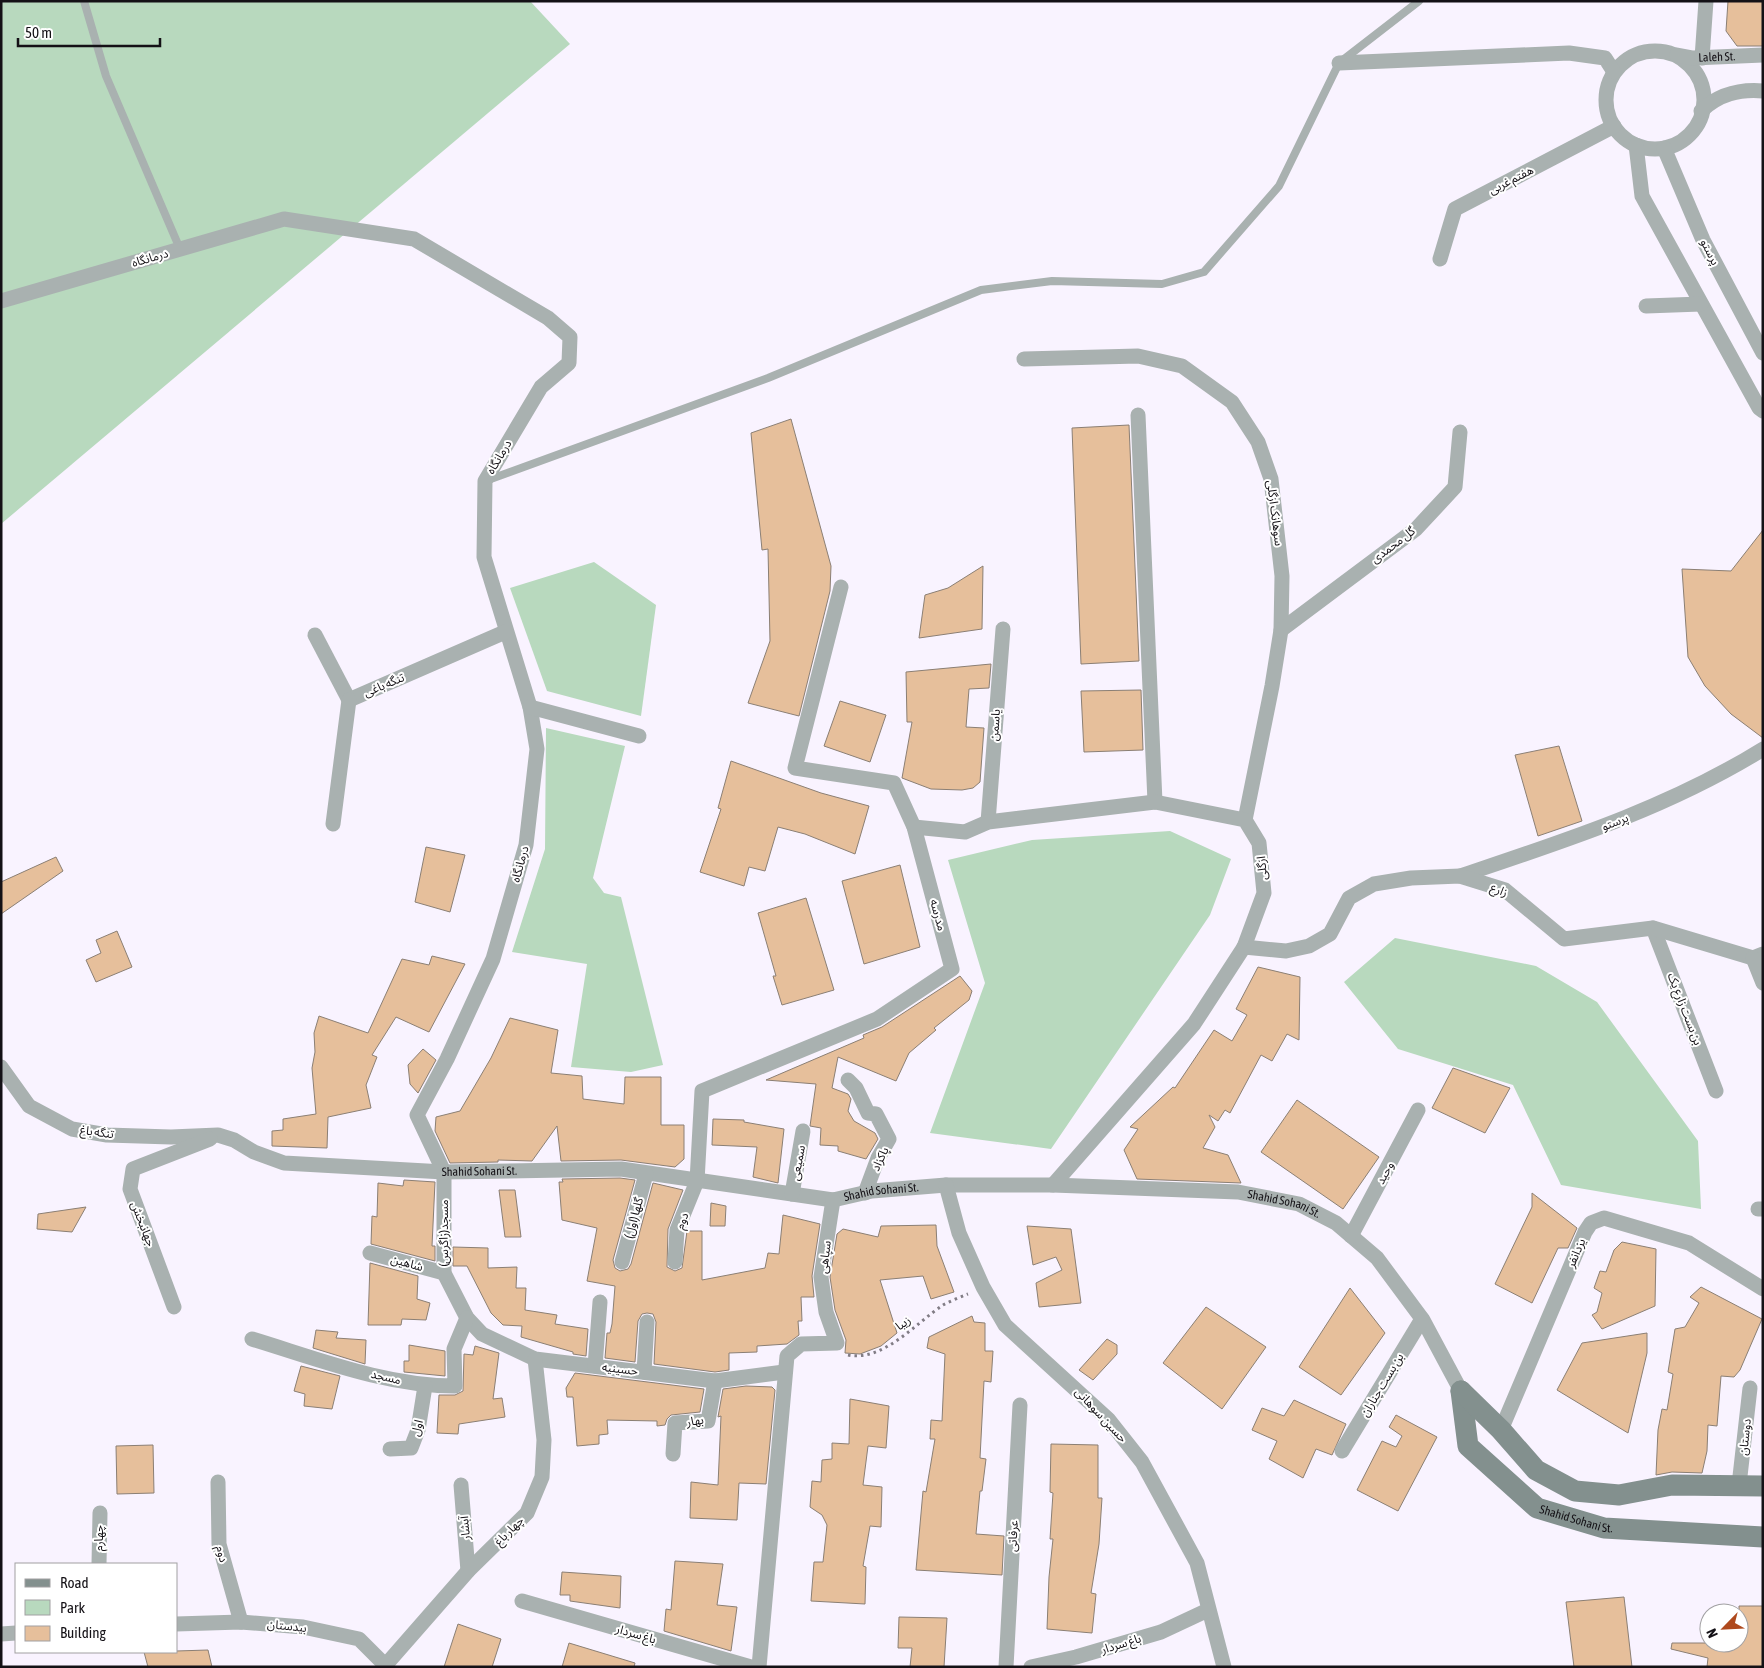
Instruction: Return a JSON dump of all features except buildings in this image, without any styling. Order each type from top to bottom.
[{"type":"main road","name":"Shahid Sohani St.","points":[[1461,1391],[1501,1430],[1536,1470],[1575,1491],[1619,1496],[1672,1485],[1763,1486]]},
{"type":"main road","name":"Shahid Sohani St.","points":[[1461,1391],[1468,1446],[1537,1508],[1604,1528],[1763,1537]]},
{"type":"street","points":[[1702,58],[1706,1]]},
{"type":"street","points":[[1656,50],[1671,53],[1685,62],[1696,74],[1702,89],[1699,120],[1691,133],[1679,142],[1664,148],[1636,145],[1623,137],[1614,126],[1608,113],[1606,99],[1608,85],[1614,72],[1625,60],[1640,53],[1656,50]]},
{"type":"street","points":[[1339,63],[1569,53],[1605,58],[1614,72]]},
{"type":"street","name":"Laleh St.","points":[[1671,53],[1702,58],[1763,54]]},
{"type":"street","points":[[1701,111],[1719,97],[1728,93],[1763,92]]},
{"type":"street","name":"هفتم غربی","points":[[1440,259],[1455,209],[1614,126]]},
{"type":"street","points":[[1636,145],[1642,196],[1759,408],[1763,411]]},
{"type":"street","name":"پرستو","points":[[1664,148],[1703,240],[1763,353]]},
{"type":"street","name":"درمانگاه","points":[[1,301],[284,219],[414,239],[548,318],[570,337],[569,363],[541,388],[485,481],[484,557],[505,632],[530,707],[537,749],[526,845],[493,959],[447,1059],[417,1115],[444,1172]]},
{"type":"street","points":[[1646,306],[1702,304]]},
{"type":"street","name":"سوهانک ازگلی","points":[[1024,359],[1138,356],[1182,366],[1232,402],[1258,442],[1271,479],[1282,576],[1281,630],[1272,686],[1245,820]]},
{"type":"street","points":[[1138,415],[1155,802]]},
{"type":"street","name":"گل محمدی","points":[[1281,630],[1416,529],[1455,487],[1460,432]]},
{"type":"street","name":"مدرسه","points":[[697,1181],[702,1091],[877,1019],[952,969],[914,827],[894,783],[795,768],[841,587]]},
{"type":"street","name":"یاسمن","points":[[988,822],[1003,629]]},
{"type":"street","name":"تنگه باغی","points":[[333,824],[349,700],[505,632]]},
{"type":"street","points":[[315,635],[349,700]]},
{"type":"street","points":[[530,707],[639,736]]},
{"type":"street","name":"پرستو","points":[[1460,876],[1616,823],[1763,749]]},
{"type":"street","points":[[914,827],[965,832],[988,822],[1155,802],[1245,820]]},
{"type":"street","name":"ازگلی","points":[[1053,1184],[1194,1024],[1244,947],[1264,893],[1260,843],[1245,820]]},
{"type":"street","name":"زارع","points":[[1244,947],[1286,950],[1309,946],[1330,934],[1349,898],[1374,884],[1411,878],[1460,876],[1505,890],[1564,939],[1653,928],[1758,956]]},
{"type":"street","name":"بن بست زارع یک","points":[[1653,928],[1716,1091]]},
{"type":"street","points":[[1758,956],[1763,983]]},
{"type":"street","name":"تنگه باغ","points":[[1,1067],[29,1106],[72,1129],[106,1135],[171,1137],[218,1135]]},
{"type":"street","name":"پاکزاد","points":[[848,1080],[856,1088],[868,1113],[876,1114],[889,1139],[878,1158],[865,1193]]},
{"type":"street","name":"وحید","points":[[1351,1236],[1418,1110]]},
{"type":"street","name":"سمیعی","points":[[792,1194],[803,1131]]},
{"type":"street","name":"Shahid Sohani St.","points":[[218,1135],[234,1140],[254,1152],[284,1163],[444,1172],[622,1170],[832,1200],[865,1193],[946,1185],[1053,1184],[1238,1192],[1299,1204],[1336,1223],[1377,1258],[1422,1319],[1461,1391]]},
{"type":"street","name":"جهانبخش","points":[[174,1307],[130,1189],[133,1169],[181,1152],[218,1135]]},
{"type":"street","name":"مسجد(زاگرس)","points":[[444,1172],[444,1272],[467,1318]]},
{"type":"street","name":"گلها (اول)","points":[[622,1262],[646,1174]]},
{"type":"street","name":"دوم","points":[[674,1262],[677,1230],[697,1181]]},
{"type":"street","name":"حسین سوهانی","points":[[946,1185],[959,1233],[982,1287],[1006,1324],[1108,1419],[1142,1462],[1197,1563],[1224,1667]]},
{"type":"street","name":"سپاهی","points":[[832,1200],[821,1277],[826,1312],[837,1343]]},
{"type":"street","name":"یزدانفر","points":[[1501,1430],[1585,1232],[1591,1223],[1604,1218],[1689,1243],[1763,1289]]},
{"type":"street","name":"شاهین","points":[[370,1253],[444,1272]]},
{"type":"street","points":[[595,1366],[600,1302]]},
{"type":"street","name":"حسینیه","points":[[467,1318],[482,1334],[535,1359],[715,1381],[784,1372]]},
{"type":"street","name":"مسجد","points":[[252,1340],[351,1369],[425,1386],[455,1386],[454,1349],[467,1318]]},
{"type":"street","name":"بن بست چناران","points":[[1342,1451],[1422,1319]]},
{"type":"street","points":[[644,1372],[647,1322]]},
{"type":"street","points":[[759,1667],[784,1372],[787,1356],[801,1344],[837,1343]]},
{"type":"street","name":"چهار باغ","points":[[384,1666],[468,1571],[526,1513],[542,1477],[544,1440],[535,1359]]},
{"type":"street","name":"بهار","points":[[672,1454],[674,1423],[708,1421],[715,1381]]},
{"type":"street","name":"اول","points":[[390,1449],[411,1448],[418,1430],[425,1386]]},
{"type":"street","name":"دوستان","points":[[1739,1485],[1750,1388]]},
{"type":"street","name":"عرفاتی","points":[[1006,1667],[1020,1405]]},
{"type":"street","name":"دوم","points":[[218,1482],[218,1544],[241,1622]]},
{"type":"street","name":"آبشار","points":[[462,1485],[468,1571]]},
{"type":"street","name":"چهارم","points":[[99,1563],[100,1513]]},
{"type":"street","name":"باغ سردار","points":[[522,1602],[751,1667]]},
{"type":"street","name":"باغ سردار","points":[[1031,1667],[1076,1657],[1161,1632],[1208,1610]]},
{"type":"street","name":"بیدستان","points":[[178,1624],[241,1622],[303,1627],[360,1639],[384,1666]]},
{"type":"street","points":[[1,1634],[15,1633]]},
{"type":"lane","points":[[84,1],[106,76],[180,249]]},
{"type":"lane","points":[[485,481],[768,378],[981,290],[1052,281],[1162,284],[1204,272],[1279,186],[1339,63],[1419,1]]},
{"type":"path","name":"زیبا","points":[[837,1343],[844,1355],[860,1358],[886,1347],[944,1305],[982,1287]]},
{"type":"green space","points":[[1,1],[530,1],[570,44],[1,524]]},
{"type":"green space","points":[[594,562],[656,605],[641,716],[547,691],[510,588]]},
{"type":"green space","points":[[546,728],[625,746],[593,878],[604,893],[621,897],[663,1065],[631,1072],[571,1067],[587,964],[512,952],[545,849]]},
{"type":"green space","points":[[1170,831],[1231,859],[1210,915],[1051,1149],[930,1133],[985,983],[948,860],[1032,840]]},
{"type":"green space","points":[[1395,938],[1536,966],[1597,1002],[1698,1141],[1701,1209],[1561,1185],[1513,1085],[1398,1049],[1344,982]]}]
